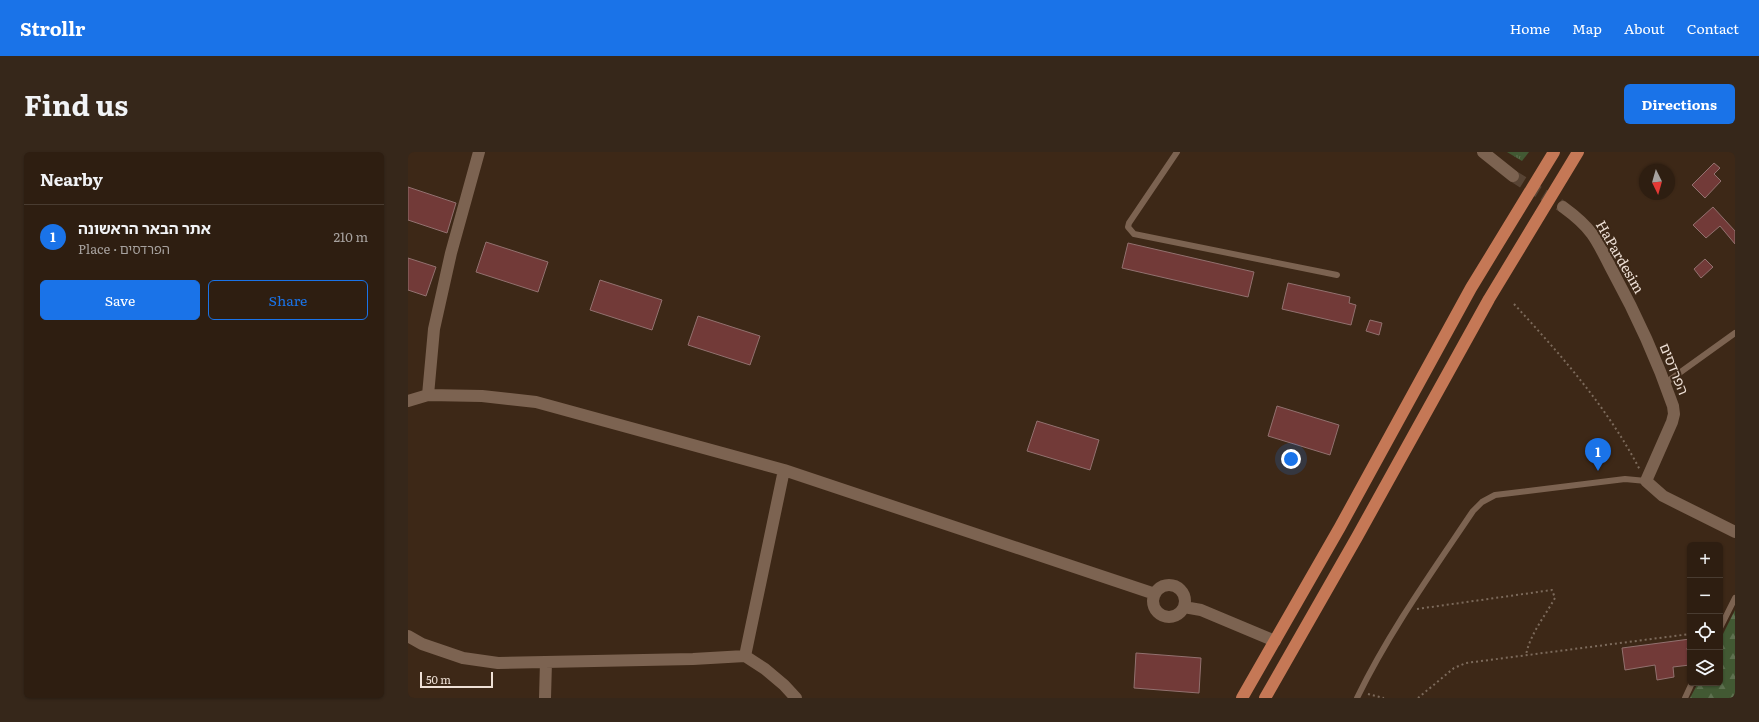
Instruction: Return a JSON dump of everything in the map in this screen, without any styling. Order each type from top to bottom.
[{"type":"highway","points":[[1242,698],[1340,527],[1471,288],[1554,152]]},
{"type":"highway","points":[[1265,698],[1357,537],[1489,298],[1578,152]]},
{"type":"street","points":[[428,395],[434,328],[451,253],[480,152]]},
{"type":"street","points":[[1483,152],[1513,176]]},
{"type":"street","name":"HaPardesim","points":[[1563,207],[1579,219],[1592,234],[1631,308]]},
{"type":"street","name":"הפרדסים","points":[[1631,308],[1664,384],[1674,414],[1665,443],[1646,482]]},
{"type":"street","points":[[408,401],[428,395],[482,396],[536,402],[784,470],[1154,594]]},
{"type":"street","points":[[745,656],[784,470]]},
{"type":"street","points":[[1646,482],[1663,496],[1735,532]]},
{"type":"street","points":[[1173,586],[1178,588],[1184,596],[1184,607],[1177,615],[1167,617],[1162,616],[1155,609],[1153,599],[1154,594],[1162,587],[1173,586]]},
{"type":"street","points":[[1184,607],[1201,610],[1275,641]]},
{"type":"street","points":[[408,636],[422,644],[462,658],[498,663],[693,659],[745,656],[765,669],[784,685],[796,698]]},
{"type":"street","points":[[545,698],[546,662]]},
{"type":"lane","points":[[1177,152],[1129,223],[1128,227],[1134,234],[1337,276]]},
{"type":"lane","points":[[1664,384],[1735,333]]},
{"type":"lane","points":[[1357,698],[1380,653],[1406,611],[1473,511],[1482,502],[1494,495],[1625,479],[1646,482]]},
{"type":"lane","points":[[1723,622],[1735,598]]},
{"type":"lane","points":[[1685,698],[1691,686]]},
{"type":"path","points":[[1514,304],[1571,367],[1627,445],[1646,482]]},
{"type":"path","points":[[1406,611],[1552,590],[1555,598],[1542,618],[1528,646],[1526,655]]},
{"type":"path","points":[[1418,698],[1454,668],[1466,663],[1687,634]]},
{"type":"path","points":[[1360,692],[1384,698]]},
{"type":"green space","points":[[1507,152],[1529,152],[1522,161]]},
{"type":"green space","points":[[1735,610],[1735,698],[1690,698],[1696,686],[1723,686],[1723,634]]},
{"type":"building","points":[[1714,163],[1720,168],[1714,174],[1721,181],[1705,198],[1692,185]]},
{"type":"building","points":[[408,187],[456,203],[447,233],[408,220]]},
{"type":"building","points":[[1713,207],[1735,231],[1735,244],[1720,226],[1706,238],[1693,225]]},
{"type":"building","points":[[486,242],[548,262],[538,292],[476,272]]},
{"type":"building","points":[[1128,243],[1254,272],[1248,297],[1122,268]]},
{"type":"building","points":[[408,258],[436,267],[426,296],[408,290]]},
{"type":"building","points":[[1705,259],[1713,267],[1701,278],[1694,269]]},
{"type":"building","points":[[600,280],[662,300],[652,330],[590,310]]},
{"type":"building","points":[[1288,283],[1350,297],[1349,303],[1356,305],[1351,325],[1282,309]]},
{"type":"building","points":[[698,316],[760,336],[750,365],[688,345]]},
{"type":"building","points":[[1370,320],[1382,323],[1379,335],[1366,331]]},
{"type":"building","points":[[1277,406],[1339,425],[1330,455],[1268,436]]},
{"type":"building","points":[[1037,421],[1099,440],[1090,470],[1027,451]]},
{"type":"building","points":[[1687,639],[1687,665],[1673,667],[1674,677],[1657,680],[1655,665],[1625,670],[1622,648]]},
{"type":"building","points":[[1136,653],[1201,658],[1199,693],[1134,688]]},
{"type":"tunnel","points":[[1513,176],[1563,207]]},
{"type":"place","name":"אתר הבאר הראשונה","points":[[1598,471]]}]
